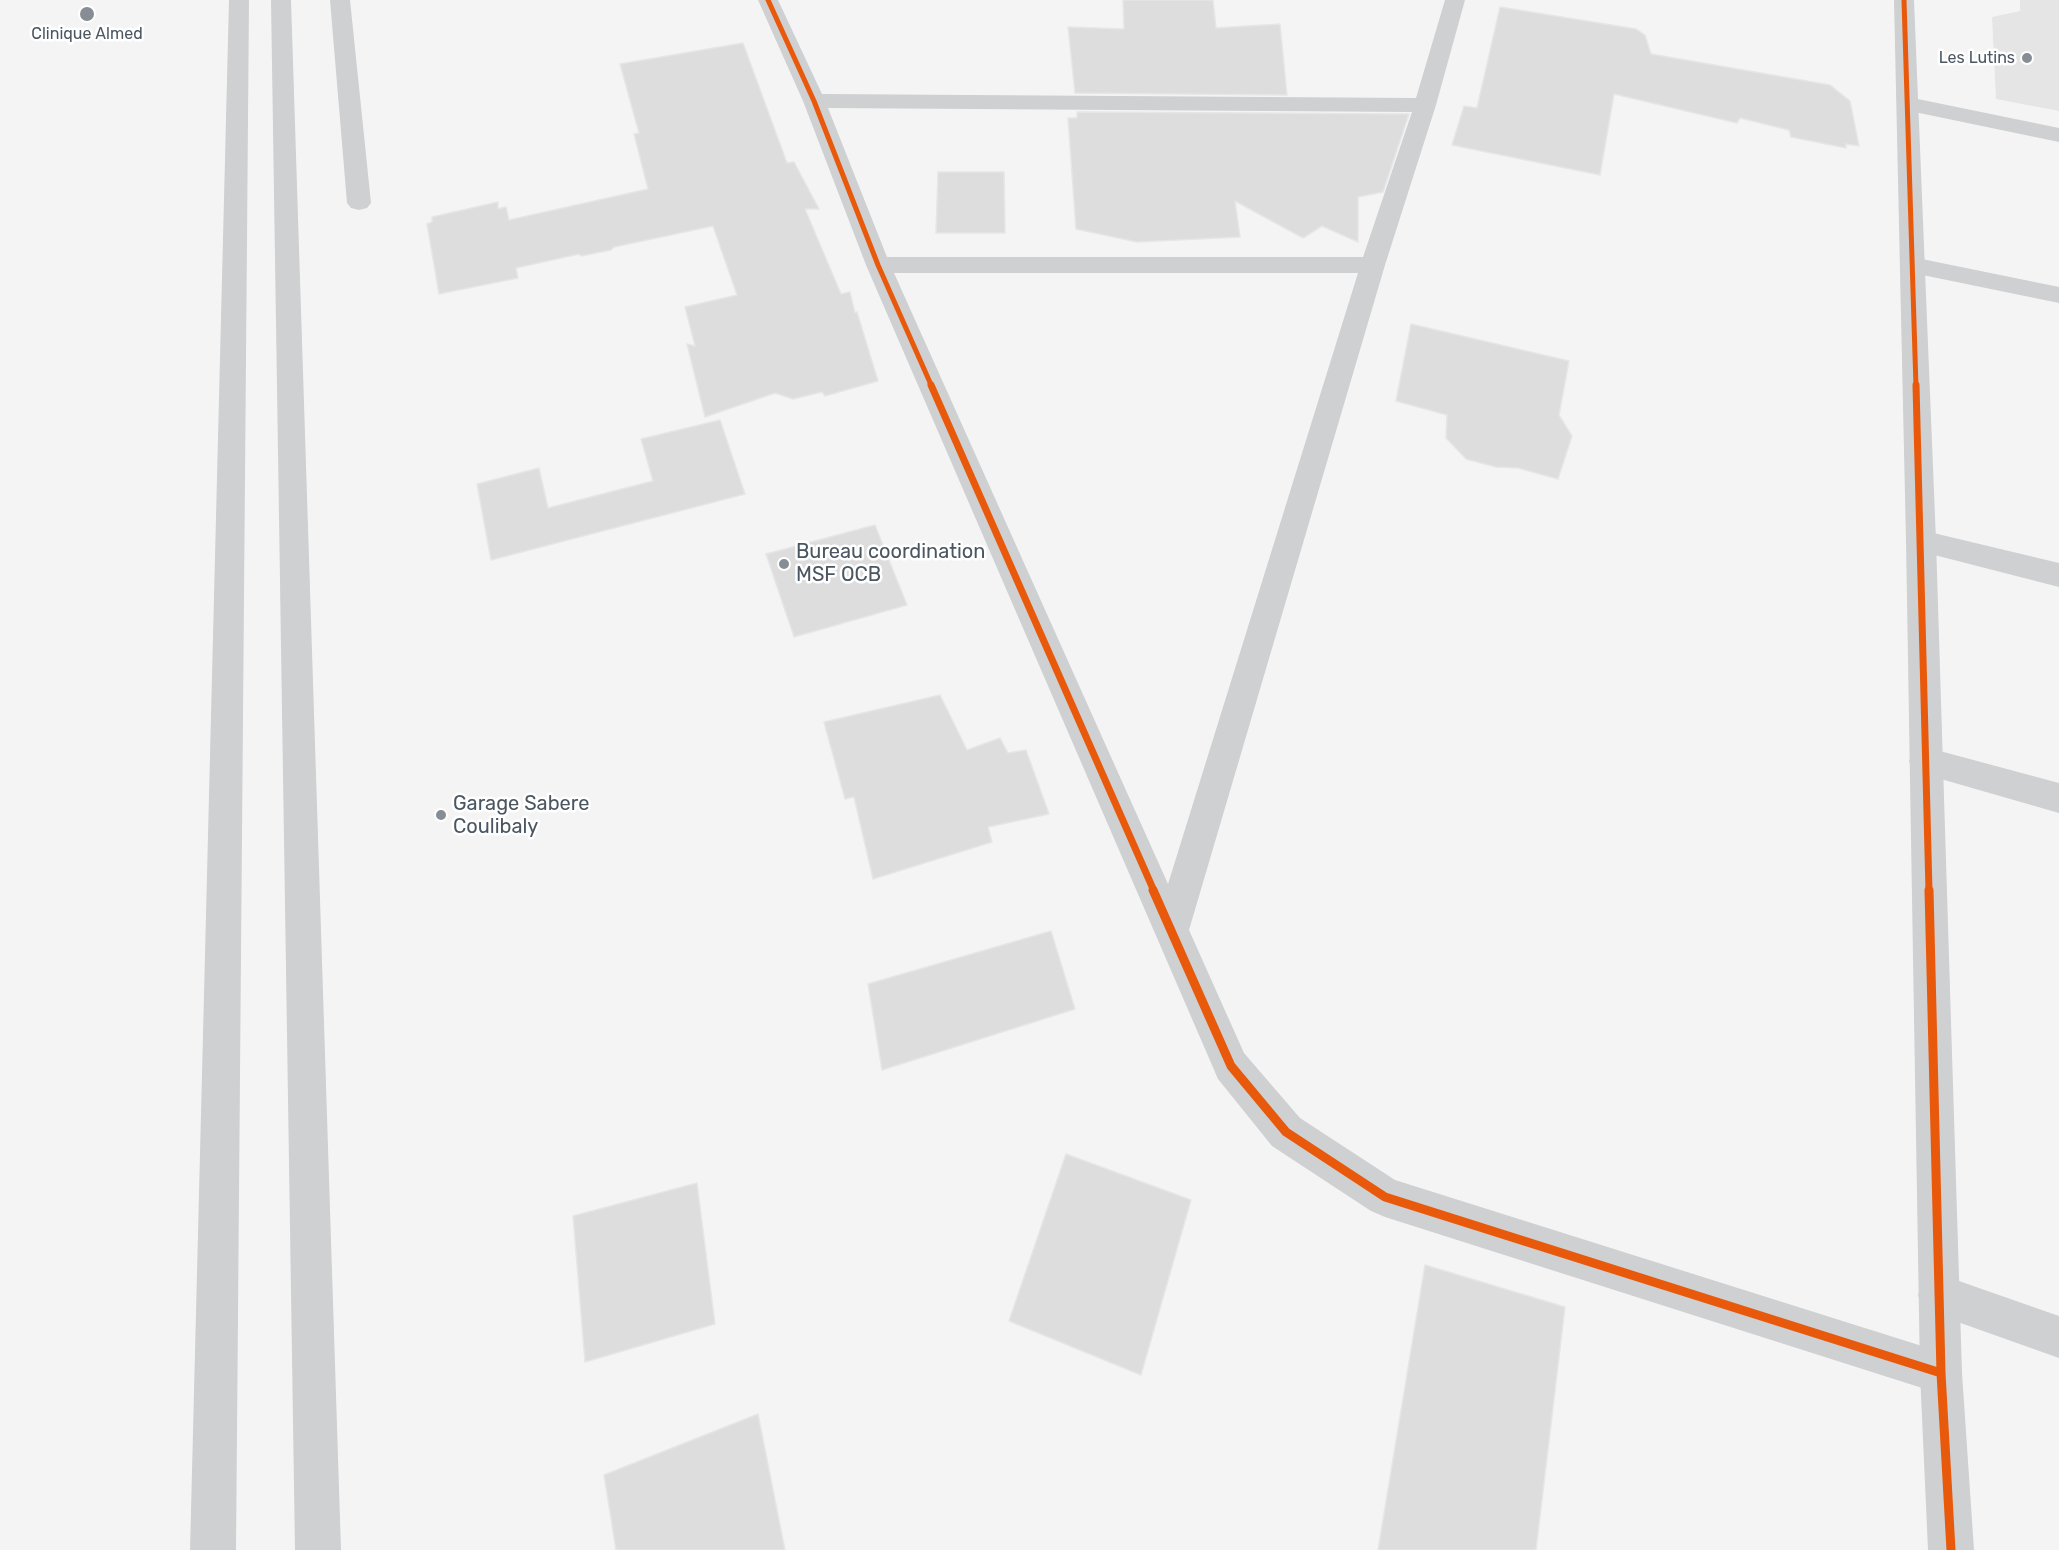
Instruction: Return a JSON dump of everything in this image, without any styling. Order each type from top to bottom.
[{"type":"street","points":[[213,1550],[239,0]]},
{"type":"street","points":[[281,0],[318,1550]]},
{"type":"street","points":[[340,0],[359,203]]},
{"type":"street","points":[[768,0],[814,101],[878,265],[1232,1066],[1286,1132],[1384,1197],[1941,1373]]},
{"type":"street","points":[[1172,929],[1373,266],[1425,105],[1455,0]]},
{"type":"street","points":[[1904,0],[1922,541],[1925,760],[1941,1373],[1951,1550]]},
{"type":"street","points":[[814,101],[1425,105]]},
{"type":"street","points":[[1908,104],[2059,135]]},
{"type":"street","points":[[878,265],[1373,266]]},
{"type":"street","points":[[1912,265],[2059,295]]},
{"type":"street","points":[[1922,541],[2059,575]]},
{"type":"street","points":[[1925,760],[2059,798]]},
{"type":"street","points":[[1939,1295],[2059,1337]]},
{"type":"shaded area","name":"Les Lutins","points":[[2020,0],[2059,0],[2059,111],[1996,99],[1992,17],[2020,11]]},
{"type":"building","points":[[1123,0],[1213,0],[1216,28],[1280,24],[1287,95],[1075,93],[1068,27],[1124,29]]},
{"type":"building","points":[[1500,7],[1636,29],[1645,35],[1651,54],[1830,85],[1850,101],[1859,146],[1846,144],[1846,148],[1791,137],[1789,130],[1740,118],[1737,123],[1614,94],[1600,175],[1452,145],[1464,106],[1477,108]]},
{"type":"building","points":[[743,43],[787,163],[794,162],[819,209],[805,209],[841,294],[850,292],[878,381],[825,396],[822,392],[793,399],[775,393],[705,417],[687,344],[695,346],[685,307],[737,295],[713,226],[614,247],[611,250],[581,256],[579,254],[516,268],[518,278],[439,294],[427,224],[432,222],[432,217],[498,202],[498,209],[506,207],[509,220],[648,189],[634,134],[639,133],[620,64]]},
{"type":"building","points":[[1077,112],[1409,114],[1383,192],[1358,197],[1358,242],[1322,226],[1303,238],[1235,201],[1240,237],[1137,242],[1076,229],[1068,118],[1077,118]]},
{"type":"building","points":[[938,172],[1004,172],[1005,233],[936,233]]},
{"type":"building","points":[[1411,324],[1569,361],[1559,415],[1572,436],[1558,479],[1518,468],[1496,467],[1466,459],[1446,438],[1447,415],[1396,401]]},
{"type":"building","points":[[720,420],[745,494],[491,560],[477,484],[539,468],[548,508],[653,481],[641,439]]},
{"type":"building","points":[[875,525],[907,605],[794,637],[766,554]]},
{"type":"building","points":[[940,695],[967,750],[1000,738],[1008,753],[1026,750],[1049,814],[988,827],[992,842],[873,879],[854,797],[845,799],[824,722]]},
{"type":"building","points":[[1051,931],[1075,1009],[882,1070],[868,984]]},
{"type":"building","points":[[1066,1154],[1191,1200],[1141,1375],[1009,1321]]},
{"type":"building","points":[[697,1183],[715,1324],[585,1362],[573,1216]]},
{"type":"building","points":[[1425,1265],[1565,1307],[1536,1550],[1378,1550]]},
{"type":"building","points":[[758,1414],[785,1550],[616,1550],[604,1475]]},
{"type":"cycle path","points":[[768,0],[814,101],[878,265],[1231,1066],[1286,1132],[1385,1197],[1941,1373]]},
{"type":"cycle path","points":[[1904,0],[1921,541],[1941,1373],[1951,1550]]},
{"type":"place","name":"Clinique Almed","points":[[87,14]]},
{"type":"place","name":"Les Lutins","points":[[2027,58]]},
{"type":"place","name":"Bureau coordination MSF OCB","points":[[784,564]]},
{"type":"place","name":"Garage Sabere Coulibaly","points":[[441,815]]}]
